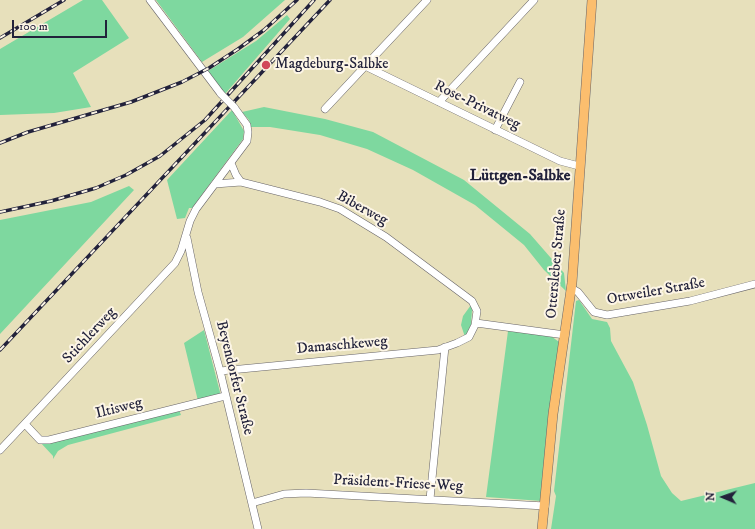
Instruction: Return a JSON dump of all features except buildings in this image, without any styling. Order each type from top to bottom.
[{"type":"main road","name":"Ottersleber Straße","points":[[543,528],[553,414],[571,288],[592,0]]},
{"type":"street","name":"Stichlerweg","points":[[0,450],[172,267],[181,251],[186,232],[196,209],[245,144],[248,134],[245,120],[221,94],[150,0]]},
{"type":"street","points":[[325,109],[427,0]]},
{"type":"street","points":[[439,102],[534,0]]},
{"type":"street","name":"Rose-Privatweg","points":[[365,66],[564,164],[579,166]]},
{"type":"street","points":[[495,130],[520,82]]},
{"type":"street","points":[[231,163],[241,182]]},
{"type":"street","name":"Biberweg","points":[[215,184],[241,182],[320,202],[340,210],[386,237],[457,290],[475,306],[476,323]]},
{"type":"street","name":"Beyendorfer Straße","points":[[186,232],[188,252],[220,371],[258,529]]},
{"type":"street","name":"Ottweiler Straße","points":[[571,288],[578,292],[594,312],[607,316],[690,301],[755,284]]},
{"type":"street","points":[[476,323],[565,335]]},
{"type":"street","name":"Damaschkeweg","points":[[220,371],[418,353],[445,348],[465,340],[472,332],[476,323]]},
{"type":"street","points":[[430,499],[445,348]]},
{"type":"street","name":"Iltisweg","points":[[25,424],[40,440],[49,440],[225,396]]},
{"type":"street","name":"Präsident-Friese-Weg","points":[[252,502],[284,494],[295,493],[545,506]]},
{"type":"green space","points":[[83,0],[102,0],[129,38],[73,73],[91,107],[54,113],[0,115],[0,49]]},
{"type":"green space","points":[[156,0],[285,0],[243,37],[202,62]]},
{"type":"green space","points":[[287,15],[290,19],[225,94],[208,71],[256,41]]},
{"type":"green space","points":[[264,107],[325,119],[373,132],[464,180],[530,234],[564,273],[566,291],[544,270],[524,245],[475,205],[413,170],[367,149],[320,135],[270,127],[251,127],[249,120],[242,112]]},
{"type":"green space","points":[[232,110],[244,131],[243,139],[192,208],[189,208],[185,218],[177,219],[167,180]]},
{"type":"green space","points":[[129,186],[134,190],[0,334],[0,220],[91,202]]},
{"type":"green space","points":[[579,300],[592,319],[607,322],[610,328],[611,341],[633,382],[661,476],[672,493],[681,501],[755,483],[755,529],[551,529],[556,496],[554,491],[576,301]]},
{"type":"green space","points":[[471,305],[471,325],[465,337],[461,325],[463,316]]},
{"type":"green space","points":[[204,330],[221,396],[198,401],[184,343]]},
{"type":"green space","points":[[508,331],[551,336],[559,342],[542,501],[486,497]]},
{"type":"green space","points":[[179,410],[181,415],[68,445],[58,451],[53,459],[53,456],[40,442]]},
{"type":"railway","points":[[0,38],[64,0]]},
{"type":"railway","points":[[0,143],[28,132],[131,102],[182,82],[209,68],[238,49],[264,30],[297,0]]},
{"type":"railway","points":[[0,212],[51,201],[96,188],[126,175],[160,156],[205,120],[314,0]]},
{"type":"railway","points":[[0,350],[330,0]]},
{"type":"place","name":"Magdeburg-Salbke","points":[[266,65]]},
{"type":"district","name":"Lüttgen-Salbke","points":[[520,177]]}]
